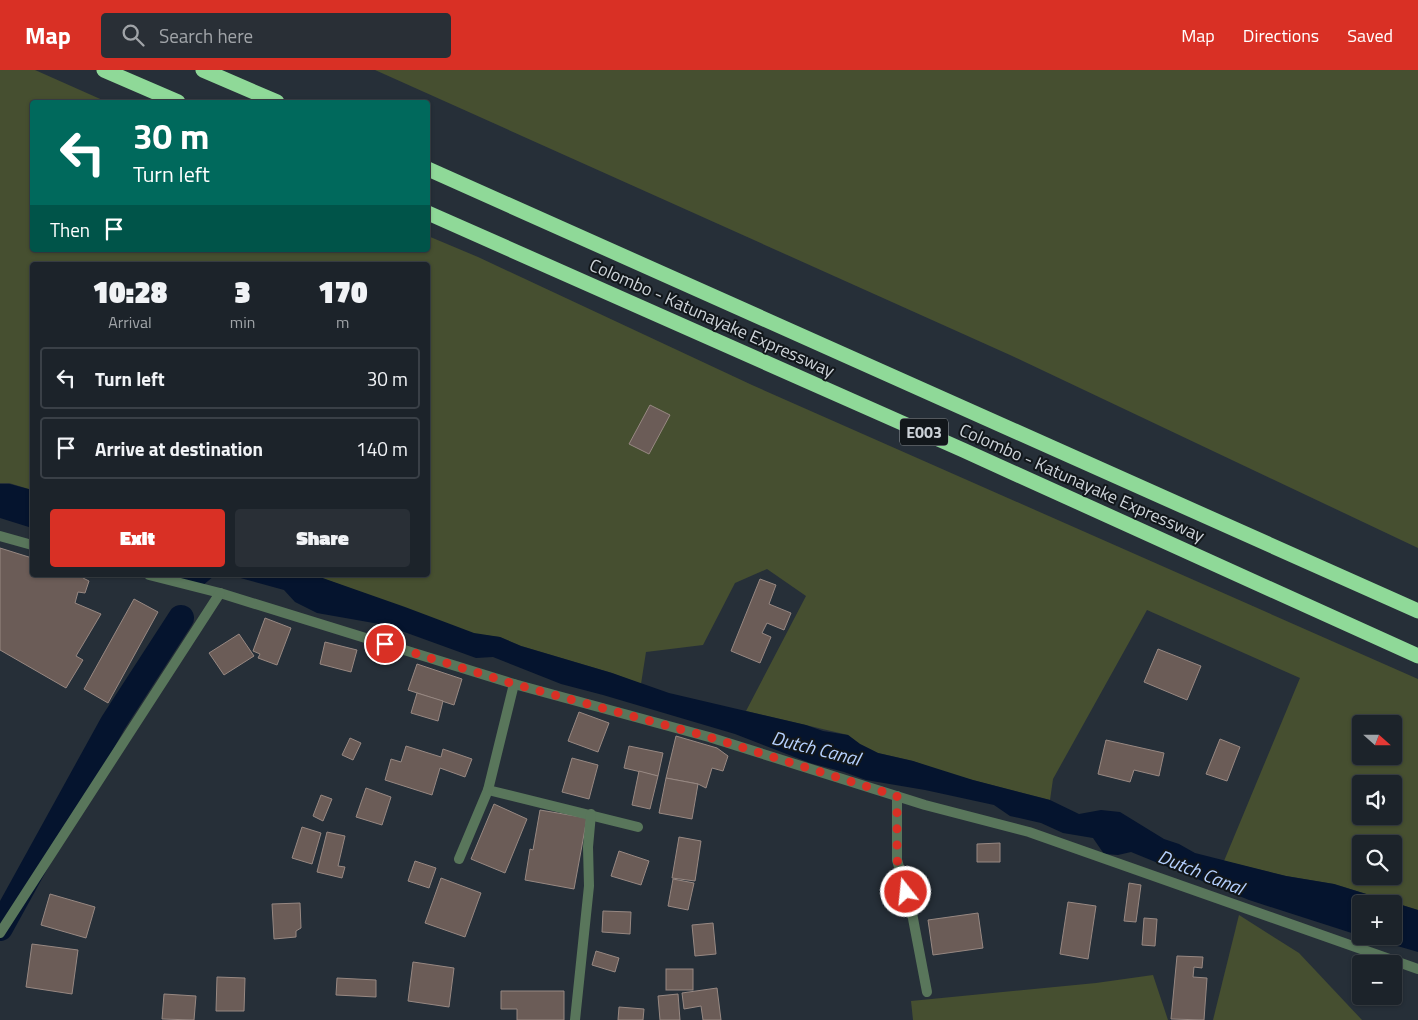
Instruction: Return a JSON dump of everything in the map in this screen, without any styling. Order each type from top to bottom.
[{"type":"highway","points":[[104,70],[173,100]]},
{"type":"highway","points":[[204,70],[272,100]]},
{"type":"highway","name":"Colombo - Katunayake Expressway","points":[[430,170],[1418,611]]},
{"type":"highway","name":"Colombo - Katunayake Expressway","points":[[430,214],[963,450],[1418,656]]},
{"type":"street","points":[[0,536],[30,544]]},
{"type":"street","points":[[156,577],[220,594],[514,684],[709,737],[925,805],[1029,832],[1418,968]]},
{"type":"street","points":[[0,933],[220,594]]},
{"type":"street","points":[[459,859],[488,790],[514,684]]},
{"type":"street","points":[[488,790],[638,827]]},
{"type":"street","points":[[897,796],[897,860],[911,908],[927,992]]},
{"type":"street","points":[[576,1020],[589,886],[588,847],[591,814]]},
{"type":"green space","points":[[0,70],[35,70],[102,100],[30,100],[30,252],[430,252],[430,237],[478,257],[752,385],[1418,679],[1418,910],[1402,905],[1402,895],[1370,895],[1334,884],[1286,876],[1224,861],[1300,678],[1147,610],[1053,779],[1050,800],[949,774],[913,761],[878,753],[860,744],[848,735],[746,711],[806,596],[767,569],[735,583],[703,645],[646,652],[641,684],[612,673],[521,646],[500,637],[474,634],[319,577],[430,577],[430,262],[30,262],[30,489],[9,483],[0,483]]},
{"type":"green space","points":[[375,70],[1418,70],[1418,548],[1010,355]]},
{"type":"green space","points":[[1239,915],[1299,953],[1362,1020],[1213,1020]]},
{"type":"green space","points":[[1153,975],[1168,1020],[913,1020],[911,1001],[1096,983]]},
{"type":"water","points":[[0,484],[10,484],[30,489],[30,527],[0,518]]},
{"type":"water","points":[[176,577],[213,577],[196,591],[175,581]]},
{"type":"water","name":"Dutch Canal","points":[[237,577],[320,577],[474,633],[500,637],[521,646],[612,673],[669,693],[806,725],[823,731],[848,735],[860,744],[878,753],[913,761],[973,780],[1050,800],[1079,814],[1101,810],[1120,812],[1164,839],[1179,844],[1195,853],[1286,876],[1334,884],[1370,895],[1352,895],[1352,933],[1249,900],[1131,852],[1118,855],[1104,854],[1093,838],[1063,833],[1041,823],[1010,816],[994,805],[866,780],[810,763],[735,734],[561,684],[493,657],[476,658],[385,625],[317,613],[295,602],[284,590]]},
{"type":"water","points":[[1402,905],[1418,910],[1418,952],[1394,945],[1402,945]]},
{"type":"building","points":[[650,405],[670,415],[649,454],[629,444]]},
{"type":"building","points":[[0,548],[30,557],[30,577],[83,577],[89,581],[85,593],[78,592],[75,603],[101,614],[76,656],[83,660],[66,688],[0,650]]},
{"type":"building","points":[[760,579],[776,585],[769,604],[791,613],[784,630],[767,623],[762,633],[771,637],[760,663],[731,651]]},
{"type":"building","points":[[134,599],[158,612],[108,703],[84,689]]},
{"type":"building","points":[[265,618],[291,628],[277,665],[258,658],[260,654],[253,651]]},
{"type":"building","points":[[239,634],[254,656],[224,675],[209,653]]},
{"type":"building","points":[[325,642],[357,650],[351,672],[320,664]]},
{"type":"building","points":[[1158,649],[1201,666],[1187,700],[1144,682]]},
{"type":"building","points":[[417,664],[462,679],[454,705],[408,690]]},
{"type":"building","points":[[417,693],[443,701],[438,721],[411,713]]},
{"type":"building","points":[[579,712],[609,723],[598,752],[568,741]]},
{"type":"building","points":[[676,736],[717,748],[728,756],[723,771],[712,768],[706,788],[698,784],[666,778]]},
{"type":"building","points":[[350,738],[361,743],[353,760],[342,755]]},
{"type":"building","points":[[1220,739],[1240,747],[1227,781],[1206,774]]},
{"type":"building","points":[[1106,740],[1164,753],[1159,776],[1134,770],[1130,782],[1098,774]]},
{"type":"building","points":[[406,746],[441,757],[443,749],[472,759],[465,777],[440,768],[432,795],[385,780],[391,759],[401,762]]},
{"type":"building","points":[[629,746],[663,753],[658,776],[624,768]]},
{"type":"building","points":[[572,758],[598,765],[589,799],[562,792]]},
{"type":"building","points":[[639,771],[658,776],[650,809],[632,805]]},
{"type":"building","points":[[666,778],[698,784],[692,819],[659,813]]},
{"type":"building","points":[[366,788],[391,797],[382,825],[356,817]]},
{"type":"building","points":[[321,795],[332,799],[323,821],[313,816]]},
{"type":"building","points":[[494,804],[527,819],[505,873],[471,859]]},
{"type":"building","points":[[540,810],[587,818],[574,889],[525,880],[530,849],[533,850]]},
{"type":"building","points":[[302,827],[321,833],[312,864],[292,858]]},
{"type":"building","points":[[327,832],[345,836],[338,866],[345,867],[342,878],[317,872]]},
{"type":"building","points":[[679,837],[701,841],[695,881],[672,878]]},
{"type":"building","points":[[1000,843],[1000,862],[977,862],[977,844]]},
{"type":"building","points":[[619,851],[649,861],[641,885],[611,876]]},
{"type":"building","points":[[415,861],[436,868],[429,888],[408,881]]},
{"type":"building","points":[[441,878],[481,893],[465,937],[425,923]]},
{"type":"building","points":[[673,879],[694,883],[688,910],[668,906]]},
{"type":"building","points":[[1129,883],[1141,885],[1136,922],[1124,921]]},
{"type":"building","points":[[50,894],[95,907],[86,938],[41,925]]},
{"type":"building","points":[[1068,902],[1096,906],[1088,959],[1060,954]]},
{"type":"building","points":[[300,903],[301,928],[296,931],[296,937],[274,939],[272,904]]},
{"type":"building","points":[[603,911],[631,912],[630,934],[602,932]]},
{"type":"building","points":[[978,913],[983,948],[933,955],[928,920]]},
{"type":"building","points":[[1144,918],[1157,919],[1155,946],[1142,945]]},
{"type":"building","points":[[713,923],[716,954],[695,956],[692,925]]},
{"type":"building","points":[[32,944],[78,950],[72,994],[26,987]]},
{"type":"building","points":[[596,951],[619,958],[615,972],[592,965]]},
{"type":"building","points":[[1177,956],[1203,957],[1202,968],[1194,967],[1193,977],[1207,978],[1204,1020],[1171,1019]]},
{"type":"building","points":[[413,962],[454,968],[449,1007],[408,1001]]},
{"type":"building","points":[[666,969],[693,969],[693,990],[666,990]]},
{"type":"building","points":[[217,977],[245,978],[244,1011],[216,1011]]},
{"type":"building","points":[[337,978],[376,980],[376,997],[336,995]]},
{"type":"building","points":[[717,988],[721,1020],[703,1020],[701,1006],[684,1009],[682,993]]},
{"type":"building","points":[[501,991],[564,991],[564,1020],[517,1020],[517,1009],[501,1009]]},
{"type":"building","points":[[164,994],[196,996],[194,1020],[162,1019]]},
{"type":"building","points":[[678,994],[680,1020],[660,1020],[658,996]]},
{"type":"building","points":[[619,1007],[644,1009],[643,1020],[618,1020]]},
{"type":"waterway","points":[[0,928],[113,723],[181,618]]},
{"type":"route","points":[[385,644],[514,684],[709,737],[897,796],[897,860],[906,892]]}]
